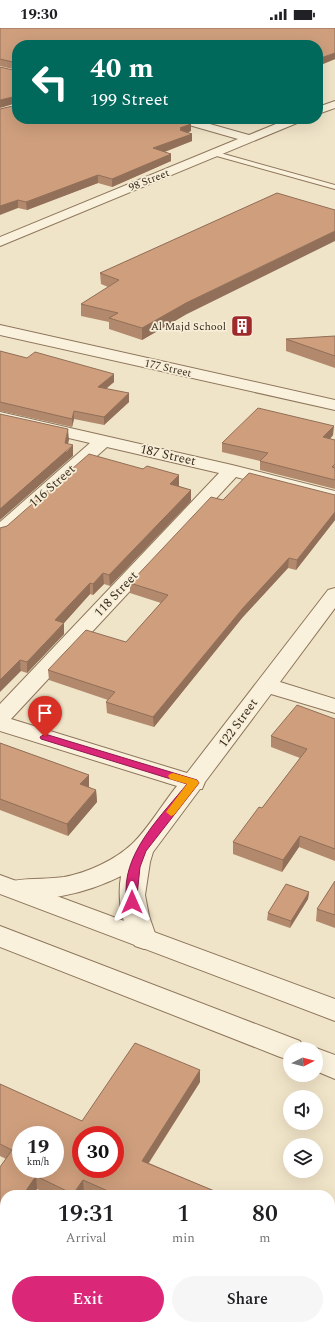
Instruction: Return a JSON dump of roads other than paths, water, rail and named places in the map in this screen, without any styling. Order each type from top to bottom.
[{"type":"street","points":[[323,109],[334,105]]},
{"type":"street","points":[[197,124],[251,139]]},
{"type":"street","name":"98 Street","points":[[0,242],[286,124]]},
{"type":"street","name":"177 Street","points":[[0,330],[335,406]]},
{"type":"street","name":"187 Street","points":[[0,417],[232,470],[335,497]]},
{"type":"street","name":"116 Street","points":[[0,532],[104,440]]},
{"type":"street","name":"118 Street","points":[[0,717],[232,470]]},
{"type":"street","name":"122 Street","points":[[6,887],[37,890],[61,888],[84,882],[106,874],[125,863],[141,850],[194,783],[335,594]]},
{"type":"street","points":[[266,685],[335,706]]},
{"type":"street","points":[[0,723],[194,783]]},
{"type":"street","name":"122 Street","points":[[141,850],[134,867],[132,902],[136,920],[144,939]]},
{"type":"street","points":[[6,887],[335,1010]]},
{"type":"street","points":[[0,936],[283,1046]]},
{"type":"street","points":[[323,1063],[335,1067]]},
{"type":"lane","points":[[216,153],[335,187]]},
{"type":"place","name":"Al Majd School","points":[[242,326]]}]
